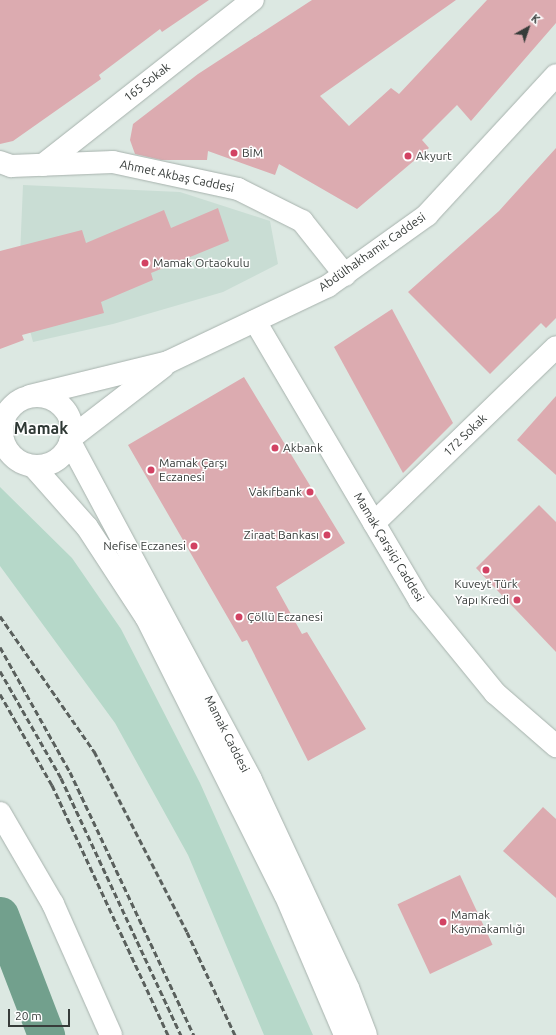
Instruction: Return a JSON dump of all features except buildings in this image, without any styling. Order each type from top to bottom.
[{"type":"main road","name":"165 Sokak","points":[[43,165],[253,0]]},
{"type":"main road","name":"Abdülhakhamit Caddesi","points":[[168,362],[328,286],[427,215],[556,74]]},
{"type":"main road","name":"Ahmet Akbaş Caddesi","points":[[0,162],[11,166],[113,162],[238,189],[302,221],[345,275]]},
{"type":"main road","name":"Mamak Çarşıiçi Caddesi","points":[[255,321],[420,601],[495,693],[556,746]]},
{"type":"main road","name":"172 Sokak","points":[[374,523],[556,347]]},
{"type":"main road","points":[[168,362],[71,440],[62,456],[52,463],[27,463],[4,443],[2,431],[7,414],[16,400],[168,362]]},
{"type":"main road","points":[[16,400],[42,396],[62,406],[72,426],[71,440]]},
{"type":"main road","name":"Mamak Caddesi","points":[[71,440],[251,780],[348,988],[366,1035]]},
{"type":"main road","name":"Mamak Caddesi","points":[[0,453],[27,463],[87,527],[146,617],[284,894],[344,1035]]},
{"type":"main road","points":[[0,814],[53,904],[111,1035]]},
{"type":"shaded area","name":"Mamak Ortaokulu","points":[[23,185],[180,192],[270,221],[278,264],[223,292],[113,324],[33,342],[12,263],[20,256]]},
{"type":"green space","points":[[0,487],[72,558],[121,629],[200,783],[313,1035],[264,1035],[188,855],[115,723],[0,566]]},
{"type":"waterway","points":[[0,915],[46,1035]]},
{"type":"railway","points":[[0,616],[94,751],[187,932],[235,1035]]},
{"type":"railway","points":[[0,647],[70,772],[194,1035]]},
{"type":"railway","points":[[0,671],[61,778],[181,1035]]},
{"type":"railway","points":[[0,694],[52,785],[168,1035]]},
{"type":"place","name":"BİM","points":[[234,153]]},
{"type":"place","name":"Akyurt","points":[[408,156]]},
{"type":"place","name":"Mamak Ortaokulu","points":[[145,263]]},
{"type":"place","name":"Akbank","points":[[275,448]]},
{"type":"place","name":"Mamak Çarşı Eczanesi","points":[[151,470]]},
{"type":"place","name":"Vakıfbank","points":[[310,492]]},
{"type":"place","name":"Ziraat Bankası","points":[[327,535]]},
{"type":"place","name":"Nefise Eczanesi","points":[[194,546]]},
{"type":"place","name":"Kuveyt Türk","points":[[486,570]]},
{"type":"place","name":"Yapı Kredi","points":[[517,600]]},
{"type":"place","name":"Çöllü Eczanesi","points":[[239,617]]},
{"type":"place","name":"Mamak Kaymakamlığı","points":[[443,922]]},
{"type":"district","name":"Mamak","points":[[41,428]]}]
